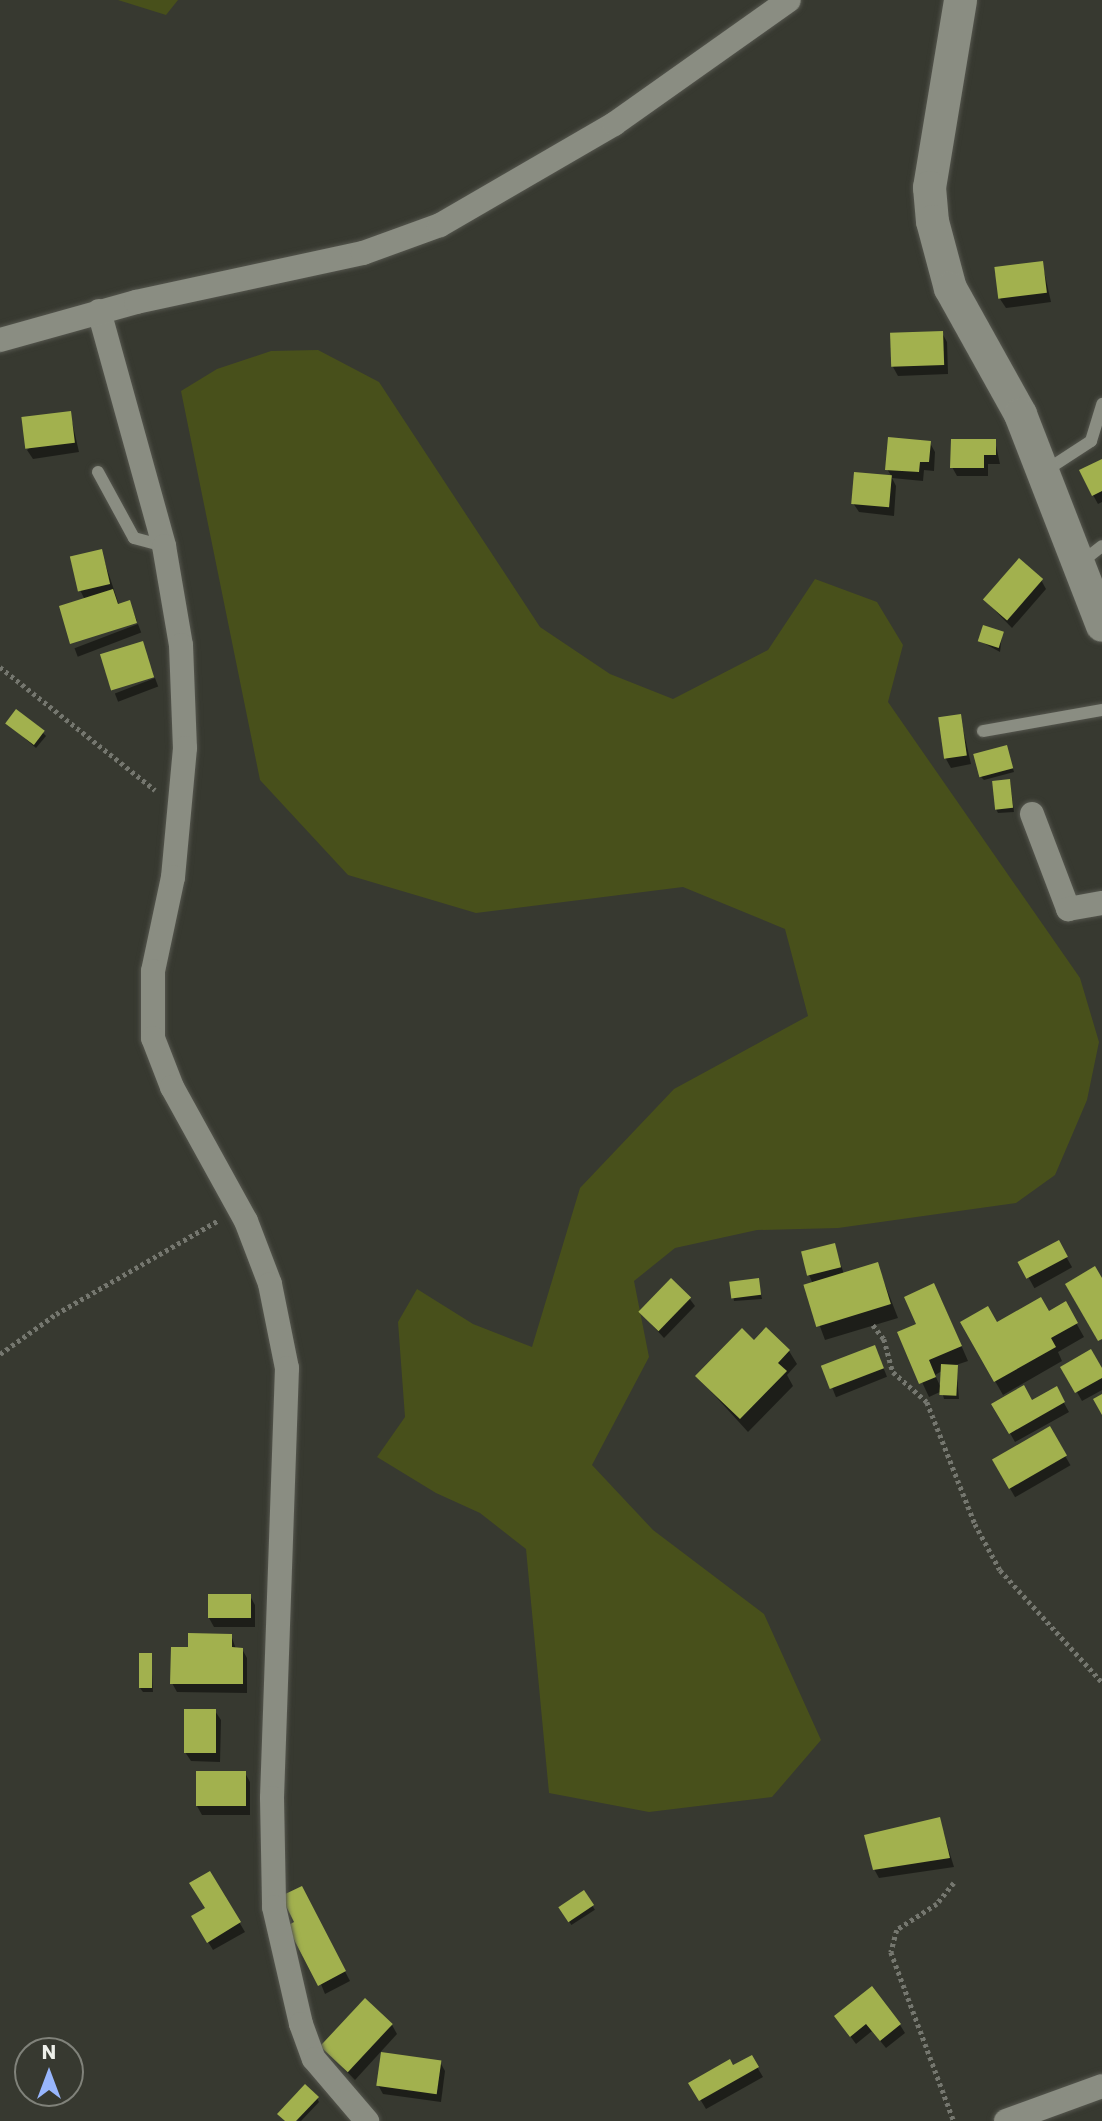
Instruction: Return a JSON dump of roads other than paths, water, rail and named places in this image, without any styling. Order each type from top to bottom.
[{"type":"street","points":[[0,340],[99,311],[363,253],[440,225],[614,124],[789,0]]},
{"type":"street","points":[[960,0],[929,187],[932,221],[950,288],[1020,414],[1042,473],[1091,555],[1100,610]]},
{"type":"street","points":[[99,311],[164,546],[181,645],[185,748],[173,877],[153,971],[153,1038],[172,1087],[239,1208],[270,1284],[287,1368],[272,1798],[274,1907],[301,2024],[314,2059],[367,2121]]},
{"type":"street","points":[[1032,814],[1068,909],[1102,903]]},
{"type":"street","points":[[1020,2118],[1102,2086]]},
{"type":"lane","points":[[1042,473],[1091,441],[1102,404]]},
{"type":"lane","points":[[98,472],[134,538],[164,546]]},
{"type":"lane","points":[[983,731],[1102,709]]}]
